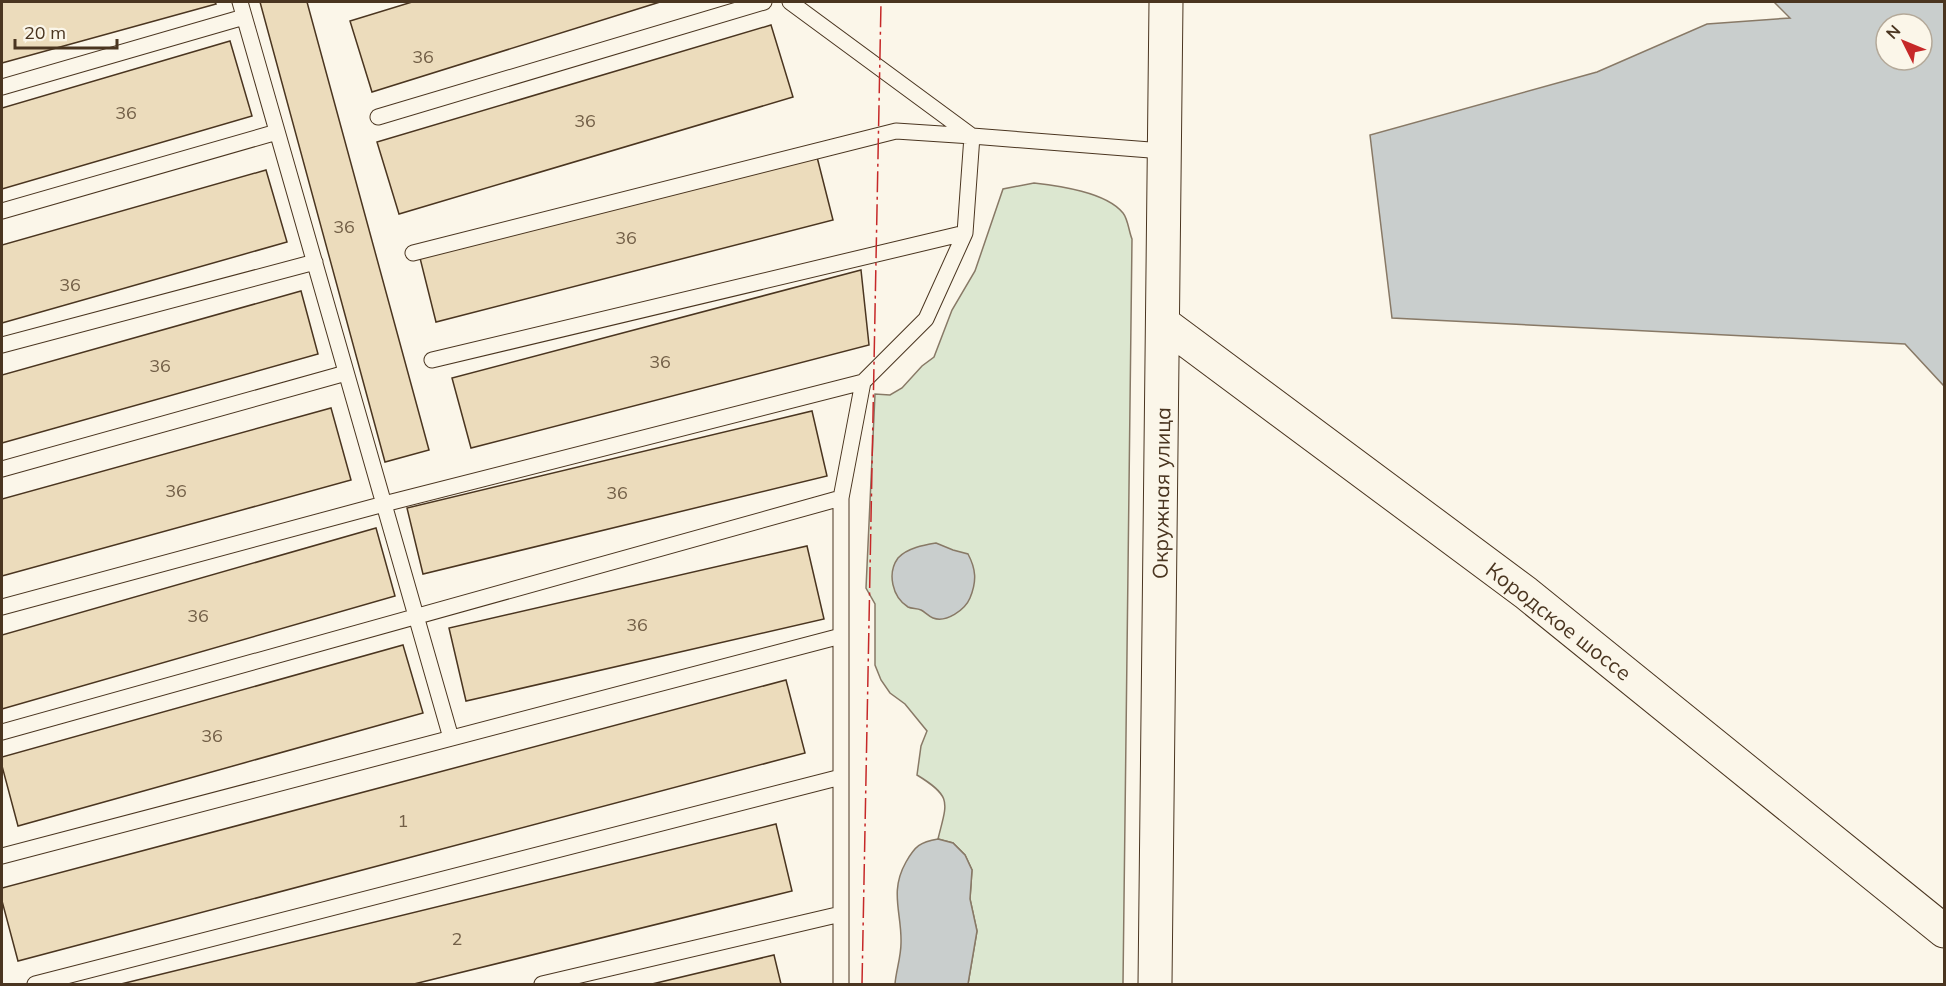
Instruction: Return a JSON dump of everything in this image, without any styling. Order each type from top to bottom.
[{"type":"main road","name":"Окружная улица","points":[[1155,984],[1166,2]]},
{"type":"main road","name":"Кородское шоссе","points":[[1163,323],[1526,593],[1944,931]]},
{"type":"lane","points":[[240,2],[451,738]]},
{"type":"lane","points":[[378,117],[764,2]]},
{"type":"lane","points":[[790,2],[972,136]]},
{"type":"lane","points":[[2,87],[244,18]]},
{"type":"lane","points":[[413,253],[896,131],[1163,151]]},
{"type":"lane","points":[[2,211],[278,132]]},
{"type":"lane","points":[[2,607],[384,504],[863,382],[926,319],[965,233],[972,136]]},
{"type":"lane","points":[[432,360],[965,233]]},
{"type":"lane","points":[[2,345],[315,262]]},
{"type":"lane","points":[[2,469],[346,373]]},
{"type":"lane","points":[[841,984],[841,498],[863,382]]},
{"type":"lane","points":[[2,732],[841,498]]},
{"type":"lane","points":[[2,856],[841,636]]},
{"type":"lane","points":[[35,984],[841,777]]},
{"type":"lane","points":[[542,984],[840,914]]},
{"type":"green space","points":[[1034,183],[1082,191],[1105,200],[1123,213],[1132,239],[1123,984],[968,984],[977,931],[970,899],[972,870],[965,855],[953,843],[938,839],[944,816],[944,801],[937,789],[917,775],[921,746],[927,731],[905,704],[890,693],[881,680],[875,665],[875,604],[866,588],[875,394],[890,395],[902,388],[922,366],[934,357],[952,310],[975,271],[1003,189]]},
{"type":"shaded area","points":[[1774,2],[1944,2],[1944,386],[1905,344],[1392,318],[1370,135],[1597,72],[1707,24],[1790,18]]},
{"type":"shaded area","points":[[936,543],[968,554],[975,575],[968,603],[944,619],[931,617],[903,603],[895,591],[892,577],[898,558],[916,548]]},
{"type":"shaded area","points":[[938,839],[953,843],[965,855],[972,870],[970,899],[977,931],[968,984],[895,984],[901,948],[897,902],[898,883],[915,848],[922,843]]},
{"type":"building","points":[[2,2],[215,2],[216,4],[2,63]]},
{"type":"building","points":[[260,2],[307,2],[429,450],[385,462]]},
{"type":"building","points":[[412,2],[660,2],[372,92],[350,21]]},
{"type":"building","points":[[771,25],[793,97],[399,214],[377,142]]},
{"type":"building","points":[[230,41],[252,116],[2,189],[2,108]]},
{"type":"building","points":[[816,153],[833,220],[436,322],[419,254]]},
{"type":"building","points":[[266,170],[287,242],[2,323],[2,245]]},
{"type":"building","points":[[861,270],[869,345],[471,448],[452,378]]},
{"type":"building","points":[[301,291],[318,354],[2,443],[2,375]]},
{"type":"building","points":[[331,408],[351,480],[2,576],[2,499]]},
{"type":"building","points":[[812,411],[827,476],[423,574],[407,508]]},
{"type":"building","points":[[376,528],[395,596],[2,709],[2,635]]},
{"type":"building","points":[[807,546],[824,619],[466,701],[449,628]]},
{"type":"building","points":[[403,645],[423,713],[18,826],[2,766],[2,757]]},
{"type":"building","points":[[786,680],[805,753],[18,961],[2,901],[2,888]]},
{"type":"building","points":[[776,824],[792,891],[414,984],[121,984]]},
{"type":"building","points":[[774,955],[781,984],[652,984]]},
{"type":"power","points":[[862,984],[881,2]]}]
